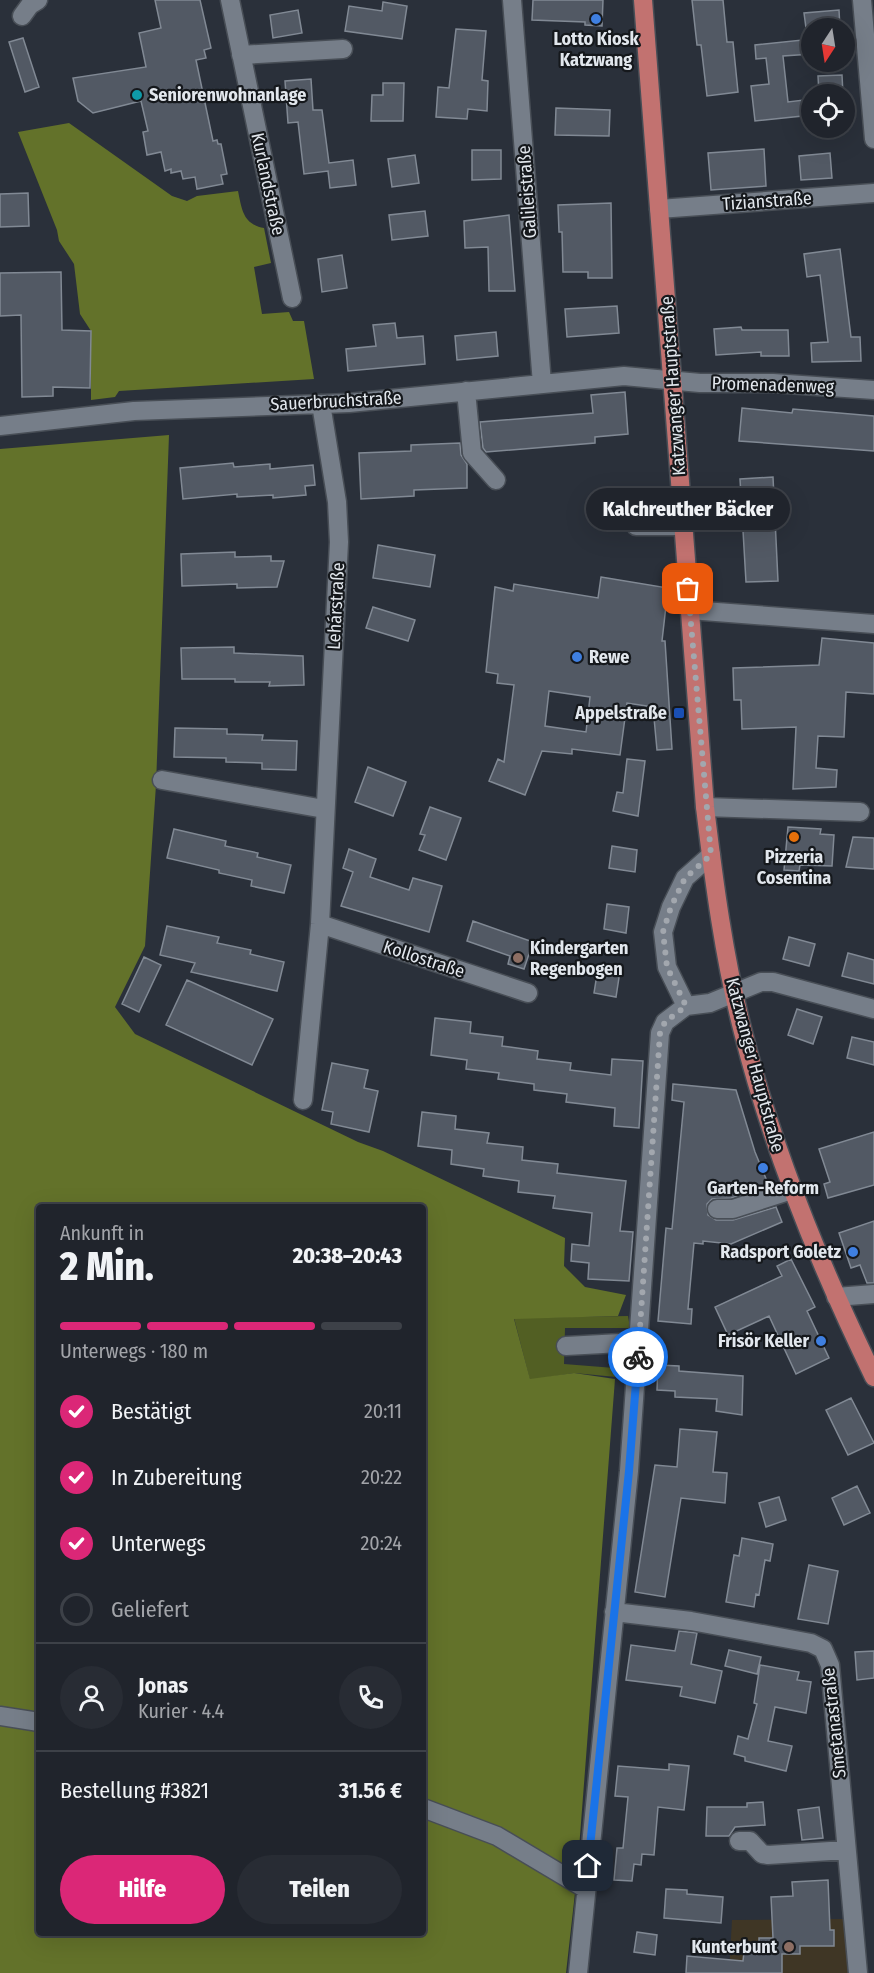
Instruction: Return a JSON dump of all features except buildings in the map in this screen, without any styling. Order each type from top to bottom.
[{"type":"main road","name":"Katzwanger Hauptstraße","points":[[643,0],[705,807],[711,855],[734,992],[763,1106],[792,1190],[836,1297],[874,1377]]},
{"type":"street","points":[[22,16],[30,5],[38,0]]},
{"type":"street","name":"Kurlandstraße","points":[[230,0],[292,298]]},
{"type":"street","name":"Galileistraße","points":[[512,0],[542,384]]},
{"type":"street","points":[[866,12],[874,139]]},
{"type":"street","points":[[241,55],[343,49]]},
{"type":"street","name":"Tizianstraße","points":[[659,209],[874,193]]},
{"type":"street","name":"Sauerbruchstraße","points":[[0,426],[134,411],[321,404],[630,376],[672,378]]},
{"type":"street","name":"Promenadenweg","points":[[672,378],[700,383],[773,383],[874,390]]},
{"type":"street","points":[[466,391],[472,453],[496,480]]},
{"type":"street","name":"Lehárstraße","points":[[303,1100],[320,924],[339,542],[337,502],[321,404]]},
{"type":"street","points":[[636,526],[683,526]]},
{"type":"street","points":[[690,610],[874,624]]},
{"type":"street","points":[[162,780],[324,809]]},
{"type":"street","points":[[705,807],[860,812]]},
{"type":"street","points":[[686,1006],[667,967],[663,932],[671,907],[685,878],[711,855]]},
{"type":"street","name":"Kollostraße","points":[[320,924],[528,993]]},
{"type":"street","points":[[578,1973],[639,1342],[660,1033],[665,1022],[686,1006],[710,1003],[760,982],[773,982],[874,1010]]},
{"type":"street","points":[[717,1209],[733,1209],[792,1190]]},
{"type":"street","points":[[836,1297],[874,1294]]},
{"type":"street","points":[[566,1346],[639,1342]]},
{"type":"street","name":"Smetanastraße","points":[[614,1612],[692,1621],[811,1643],[823,1649],[830,1665],[858,1973]]},
{"type":"street","points":[[0,1716],[36,1722]]},
{"type":"street","points":[[426,1809],[497,1836],[585,1889]]},
{"type":"street","points":[[740,1841],[750,1841],[762,1854],[768,1855],[846,1850]]},
{"type":"shaded area","name":"Kunterbunt","points":[[845,1919],[851,1973],[729,1973],[732,1920]]},
{"type":"green space","points":[[69,123],[172,196],[187,201],[197,196],[238,191],[242,210],[248,220],[264,228],[271,263],[254,267],[262,314],[289,312],[293,321],[304,321],[314,379],[119,391],[115,397],[91,400],[91,331],[80,314],[74,264],[59,241],[57,230],[18,132]]},
{"type":"green space","points":[[169,435],[156,785],[145,946],[115,1007],[135,1034],[358,1142],[383,1151],[565,1238],[564,1266],[585,1287],[626,1295],[618,1316],[514,1319],[530,1379],[574,1373],[615,1379],[577,1875],[566,1973],[0,1973],[0,449]]},
{"type":"green space","points":[[628,1316],[630,1328],[565,1328],[564,1364],[627,1369],[627,1378],[574,1373],[530,1380],[514,1318]]},
{"type":"way so far","points":[[638,1357],[660,1033],[665,1022],[686,1006],[667,967],[663,932],[671,907],[685,878],[711,855],[705,807],[688,589]]},
{"type":"place","name":"Lotto Kiosk Katzwang","points":[[596,19]]},
{"type":"place","name":"Seniorenwohnanlage","points":[[137,95]]},
{"type":"place","name":"Kalchreuther Bäcker","points":[[688,589]]},
{"type":"place","name":"Rewe","points":[[577,657]]},
{"type":"place","name":"Appelstraße","points":[[679,713]]},
{"type":"place","name":"Pizzeria Cosentina","points":[[794,837]]},
{"type":"place","name":"Kindergarten Regenbogen","points":[[518,958]]},
{"type":"place","name":"Garten-Reform","points":[[763,1168]]},
{"type":"place","name":"Radsport Goletz","points":[[853,1252]]},
{"type":"place","name":"Frisör Keller","points":[[821,1341]]},
{"type":"place","name":"Kunterbunt","points":[[789,1947]]},
{"type":"route","points":[[588,1866],[629,1471],[638,1357]]}]
